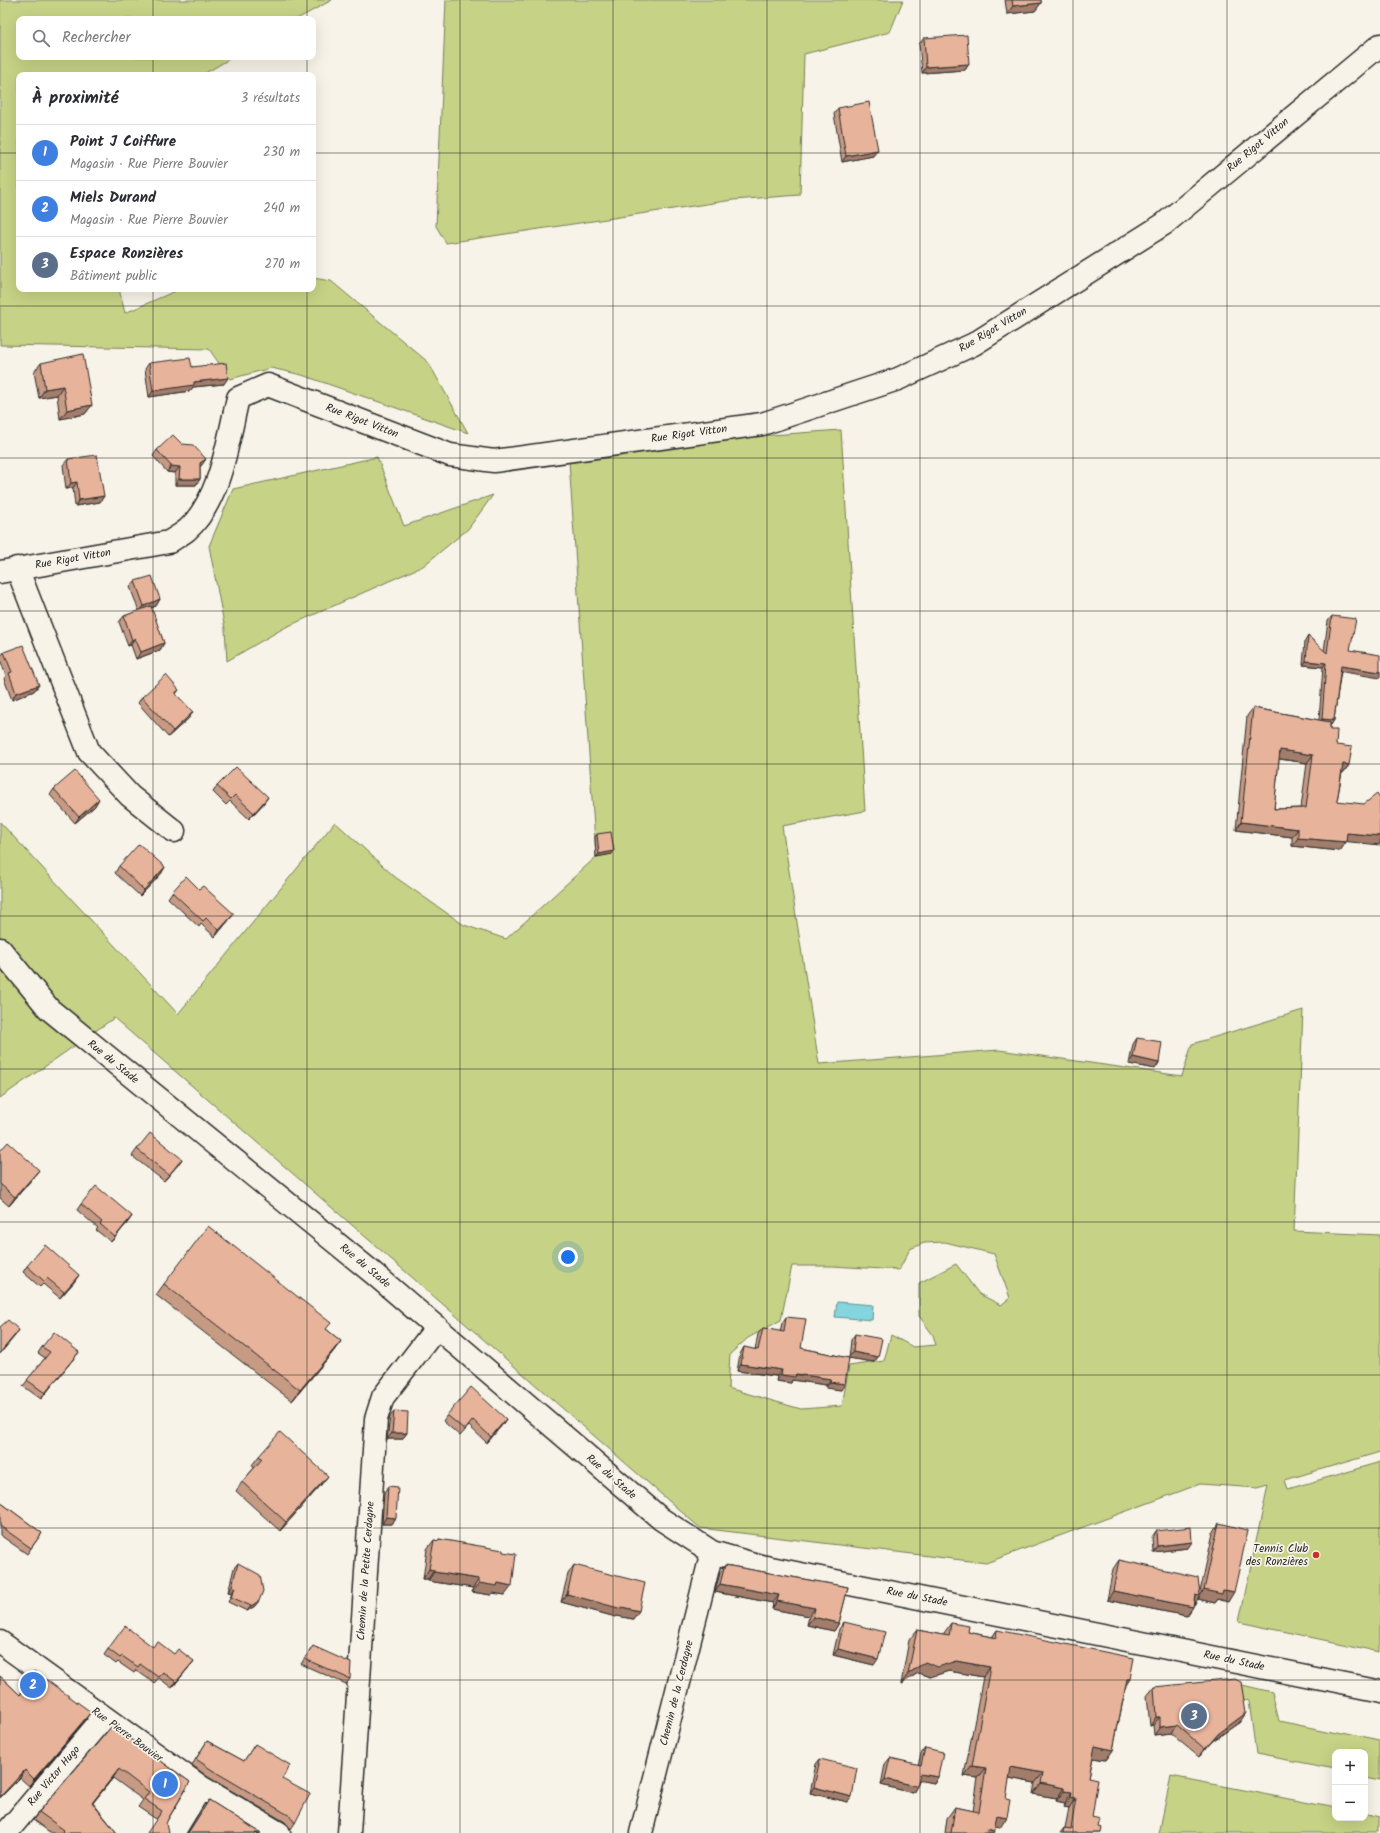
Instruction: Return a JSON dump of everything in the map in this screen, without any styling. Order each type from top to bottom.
[{"type":"street","name":"Rue Rigot Vitton","points":[[8,570],[169,542],[188,529],[203,511],[218,478],[238,398],[268,385],[450,455],[494,461],[762,424],[898,379],[974,344],[1164,224],[1380,44]]},
{"type":"street","points":[[8,570],[89,752],[130,796],[174,832]]},
{"type":"street","name":"Rue du Stade","points":[[0,949],[48,1009],[373,1272],[661,1519],[712,1552],[761,1566],[1380,1691]]},
{"type":"street","name":"Chemin de la Petite Cerdagne","points":[[348,1833],[376,1418],[383,1397],[436,1327]]},
{"type":"street","name":"Chemin de la Cerdagne","points":[[642,1833],[712,1552]]},
{"type":"street","name":"Rue Pierre Bouvier","points":[[0,1642],[103,1718],[201,1787],[279,1833]]},
{"type":"street","name":"Rue Victor Hugo","points":[[6,1833],[103,1718]]},
{"type":"street","points":[[173,1833],[201,1787]]},
{"type":"green space","points":[[0,0],[332,0],[303,16],[16,16],[16,60],[228,60],[207,72],[16,72],[16,292],[120,292],[125,313],[173,292],[316,292],[316,278],[331,281],[428,362],[468,433],[302,375],[271,368],[230,379],[209,349],[0,345]]},
{"type":"green space","points":[[446,0],[903,0],[890,32],[804,54],[800,195],[733,200],[446,243],[436,226]]},
{"type":"green space","points":[[841,430],[865,811],[782,826],[819,1064],[999,1050],[1182,1076],[1192,1044],[1303,1010],[1294,1231],[1380,1235],[1380,1452],[1285,1480],[1288,1489],[1380,1462],[1380,1652],[1239,1622],[1268,1485],[1257,1488],[1200,1484],[986,1563],[700,1528],[114,1018],[0,1098],[0,822],[178,1014],[335,822],[395,877],[464,925],[506,939],[596,857],[569,461],[730,438]],"holes":[[[945,1242],[994,1254],[1010,1298],[1001,1305],[979,1294],[956,1264],[919,1283],[919,1316],[933,1335],[936,1345],[913,1347],[891,1335],[884,1361],[849,1366],[842,1406],[801,1409],[728,1388],[730,1354],[748,1338],[781,1320],[792,1266],[832,1266],[899,1270],[910,1249],[924,1243]]]},
{"type":"green space","points":[[377,457],[404,526],[493,495],[468,529],[423,566],[284,628],[227,661],[225,629],[209,546],[233,489]]},
{"type":"green space","points":[[1238,1684],[1272,1692],[1279,1721],[1380,1742],[1380,1778],[1368,1776],[1368,1749],[1332,1749],[1332,1768],[1256,1754],[1249,1701],[1238,1698]]},
{"type":"green space","points":[[1171,1776],[1332,1807],[1332,1821],[1368,1821],[1368,1815],[1380,1818],[1380,1833],[1159,1833]]},
{"type":"water","points":[[837,1302],[873,1305],[872,1320],[835,1317]]},
{"type":"building","points":[[1012,0],[1041,0],[1041,3],[1013,6]]},
{"type":"building","points":[[967,35],[969,64],[926,67],[924,38]]},
{"type":"building","points":[[869,102],[878,150],[846,156],[838,108]]},
{"type":"building","points":[[83,354],[92,405],[67,410],[63,386],[45,389],[41,363]]},
{"type":"building","points":[[190,358],[192,367],[226,363],[228,378],[194,382],[194,385],[153,391],[149,363]]},
{"type":"building","points":[[173,435],[182,444],[193,445],[206,459],[200,463],[200,479],[179,479],[180,467],[171,466],[157,450]]},
{"type":"building","points":[[97,455],[104,496],[79,500],[77,482],[71,483],[68,459]]},
{"type":"building","points":[[152,576],[160,599],[144,606],[135,581]]},
{"type":"building","points":[[151,606],[164,643],[141,652],[135,638],[132,640],[124,616]]},
{"type":"building","points":[[1332,616],[1356,619],[1350,650],[1380,655],[1380,672],[1341,666],[1334,720],[1322,719],[1326,663],[1306,661],[1308,636],[1327,653]]},
{"type":"building","points":[[23,645],[39,685],[16,693],[9,673],[12,672],[4,652]]},
{"type":"building","points":[[166,675],[179,690],[175,693],[193,712],[173,731],[142,697]]},
{"type":"building","points":[[1253,708],[1330,722],[1330,730],[1337,730],[1336,745],[1352,747],[1349,765],[1343,764],[1337,801],[1364,804],[1377,794],[1380,799],[1380,836],[1347,833],[1346,842],[1298,838],[1298,829],[1241,822]],"holes":[[[1280,750],[1313,755],[1306,808],[1274,809]]]},
{"type":"building","points":[[236,767],[268,797],[254,813],[235,795],[231,799],[217,786]]},
{"type":"building","points":[[75,771],[99,799],[79,817],[54,789]]},
{"type":"building","points":[[611,832],[614,851],[599,854],[597,834]]},
{"type":"building","points":[[139,844],[165,867],[144,890],[119,866]]},
{"type":"building","points":[[186,876],[199,889],[203,886],[234,914],[219,930],[206,918],[203,921],[172,892]]},
{"type":"building","points":[[1137,1038],[1162,1042],[1159,1063],[1133,1057]]},
{"type":"building","points":[[150,1133],[182,1159],[169,1175],[137,1149]]},
{"type":"building","points":[[8,1142],[39,1170],[15,1197],[0,1184],[0,1151]]},
{"type":"building","points":[[96,1186],[132,1216],[115,1237],[100,1224],[102,1222],[81,1204]]},
{"type":"building","points":[[208,1226],[331,1323],[326,1329],[341,1341],[300,1390],[164,1284]]},
{"type":"building","points":[[45,1245],[79,1275],[64,1292],[47,1278],[44,1281],[27,1266]]},
{"type":"building","points":[[786,1317],[806,1319],[801,1348],[849,1358],[845,1384],[830,1382],[831,1379],[796,1374],[795,1377],[781,1375],[782,1370],[741,1364],[744,1347],[758,1350],[763,1328],[784,1332]]},
{"type":"building","points":[[8,1320],[19,1330],[0,1353],[0,1327]]},
{"type":"building","points":[[54,1332],[79,1352],[45,1393],[27,1380],[50,1352],[42,1347]]},
{"type":"building","points":[[855,1334],[882,1339],[878,1357],[853,1352]]},
{"type":"building","points":[[471,1387],[506,1419],[491,1437],[473,1420],[465,1430],[447,1415]]},
{"type":"building","points":[[394,1411],[408,1412],[407,1433],[392,1433]]},
{"type":"building","points":[[280,1432],[328,1476],[286,1522],[242,1482],[262,1459],[259,1456]]},
{"type":"building","points":[[388,1486],[398,1487],[396,1518],[386,1517]]},
{"type":"building","points":[[0,1502],[42,1533],[31,1548],[0,1526]]},
{"type":"building","points":[[1219,1523],[1248,1530],[1234,1592],[1223,1590],[1222,1594],[1204,1590]]},
{"type":"building","points":[[1191,1527],[1192,1542],[1157,1546],[1156,1531]]},
{"type":"building","points":[[439,1539],[503,1550],[503,1552],[516,1554],[512,1586],[498,1583],[497,1586],[479,1583],[479,1579],[434,1572],[434,1570],[429,1569],[434,1540],[439,1541]]},
{"type":"building","points":[[1119,1560],[1198,1577],[1200,1596],[1195,1595],[1193,1607],[1113,1591]]},
{"type":"building","points":[[238,1563],[260,1575],[263,1591],[259,1601],[251,1606],[231,1597],[235,1588],[232,1586]]},
{"type":"building","points":[[574,1565],[645,1583],[639,1611],[622,1607],[622,1609],[567,1594]]},
{"type":"building","points":[[725,1565],[848,1587],[839,1623],[813,1617],[815,1608],[777,1601],[779,1595],[720,1584]]},
{"type":"building","points":[[844,1622],[885,1632],[878,1659],[838,1649]]},
{"type":"building","points":[[951,1623],[969,1626],[968,1632],[996,1638],[997,1630],[1134,1658],[1130,1679],[1127,1679],[1113,1750],[1095,1746],[1089,1777],[1098,1779],[1092,1817],[1100,1819],[1098,1827],[1102,1828],[1101,1833],[1063,1833],[1064,1828],[1071,1829],[1076,1798],[1071,1797],[1072,1792],[1064,1791],[1064,1788],[1041,1783],[1043,1773],[1011,1767],[1006,1799],[1010,1800],[1007,1817],[997,1815],[994,1831],[988,1829],[987,1833],[951,1833],[955,1807],[979,1812],[986,1768],[972,1766],[990,1667],[956,1661],[938,1667],[925,1662],[908,1674],[917,1630],[949,1636]]},
{"type":"building","points":[[125,1626],[153,1647],[157,1641],[174,1654],[178,1649],[194,1661],[176,1682],[163,1672],[158,1677],[140,1664],[138,1667],[122,1656],[120,1658],[108,1649]]},
{"type":"building","points":[[313,1646],[351,1663],[350,1679],[305,1659]]},
{"type":"building","points":[[34,1671],[91,1712],[34,1779],[25,1770],[1,1796],[0,1676],[20,1695]]},
{"type":"building","points":[[1235,1679],[1241,1682],[1246,1713],[1218,1734],[1205,1749],[1177,1725],[1160,1727],[1160,1717],[1156,1717],[1154,1687]]},
{"type":"building","points":[[112,1726],[190,1782],[166,1824],[170,1833],[147,1833],[162,1811],[144,1799],[149,1792],[119,1769],[92,1803],[117,1833],[61,1833],[64,1830],[39,1812]]},
{"type":"building","points":[[207,1741],[244,1761],[255,1744],[290,1765],[282,1779],[310,1794],[295,1823],[290,1816],[196,1759]]},
{"type":"building","points":[[925,1748],[943,1752],[938,1777],[920,1774],[917,1786],[885,1779],[890,1758],[921,1765]]},
{"type":"building","points":[[820,1759],[857,1768],[852,1797],[814,1787]]},
{"type":"building","points":[[209,1800],[261,1833],[188,1833]]},
{"type":"place","name":"Tennis Club des Ronzières","points":[[1316,1555]]},
{"type":"place","name":"Miels Durand","points":[[33,1685]]},
{"type":"place","name":"Espace Ronzières","points":[[1194,1716]]},
{"type":"place","name":"Point J Coiffure","points":[[165,1784]]}]
